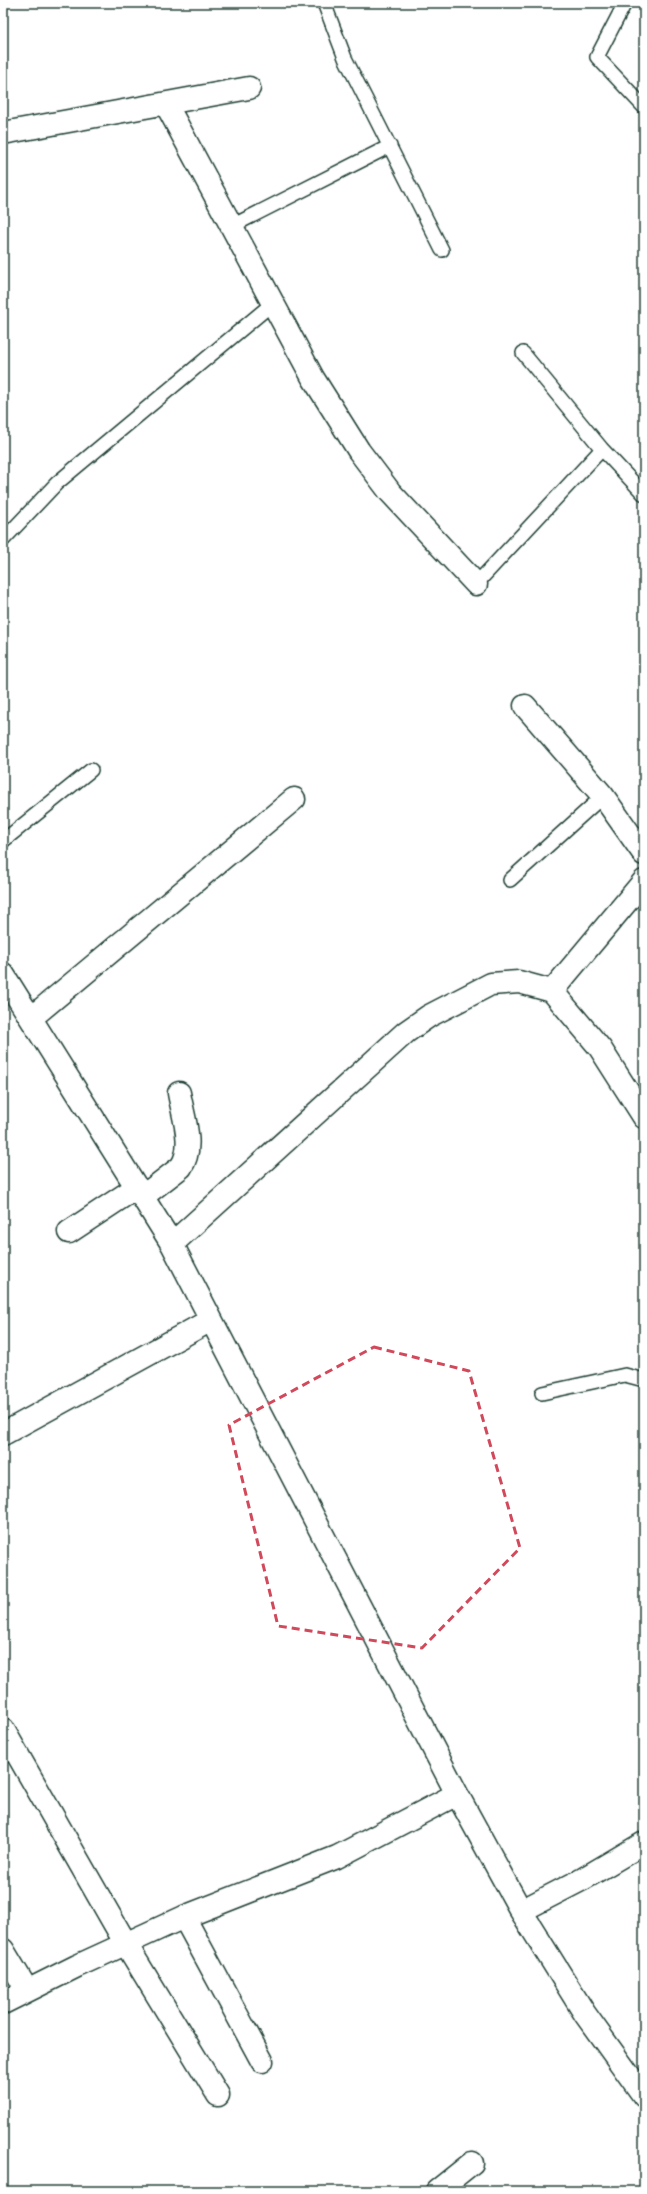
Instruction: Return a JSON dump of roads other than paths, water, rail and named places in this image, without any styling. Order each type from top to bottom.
[{"type":"street","points":[[3,133],[249,88]]},
{"type":"street","points":[[166,104],[313,378],[359,451],[390,492],[476,584]]},
{"type":"street","points":[[525,706],[603,796],[644,854]]},
{"type":"street","points":[[30,1018],[294,799]]},
{"type":"street","points":[[552,990],[644,881]]},
{"type":"street","points":[[3,974],[172,1244],[456,1794],[522,1911],[585,2014],[644,2096]]},
{"type":"street","points":[[172,1244],[406,1032],[429,1016],[491,984],[519,982],[552,990],[600,1048],[644,1117]]},
{"type":"street","points":[[69,1232],[181,1167],[188,1147],[179,1094]]},
{"type":"street","points":[[3,1434],[211,1320]]},
{"type":"street","points":[[3,1730],[126,1944],[218,2095]]},
{"type":"street","points":[[3,2003],[27,1990],[184,1917],[336,1857],[456,1794]]},
{"type":"street","points":[[522,1911],[583,1879],[644,1843]]},
{"type":"street","points":[[184,1917],[262,2061]]},
{"type":"street","points":[[3,1950],[27,1990]]},
{"type":"street","points":[[437,2191],[472,2163]]},
{"type":"lane","points":[[324,3],[345,58],[442,250]]},
{"type":"lane","points":[[625,3],[597,58],[644,107]]},
{"type":"lane","points":[[232,226],[390,146]]},
{"type":"lane","points":[[3,540],[58,483],[273,303]]},
{"type":"lane","points":[[523,354],[602,449],[644,494]]},
{"type":"lane","points":[[476,584],[602,449]]},
{"type":"lane","points":[[3,841],[91,770]]},
{"type":"lane","points":[[510,880],[603,796]]},
{"type":"lane","points":[[542,1393],[625,1375],[644,1380]]}]
